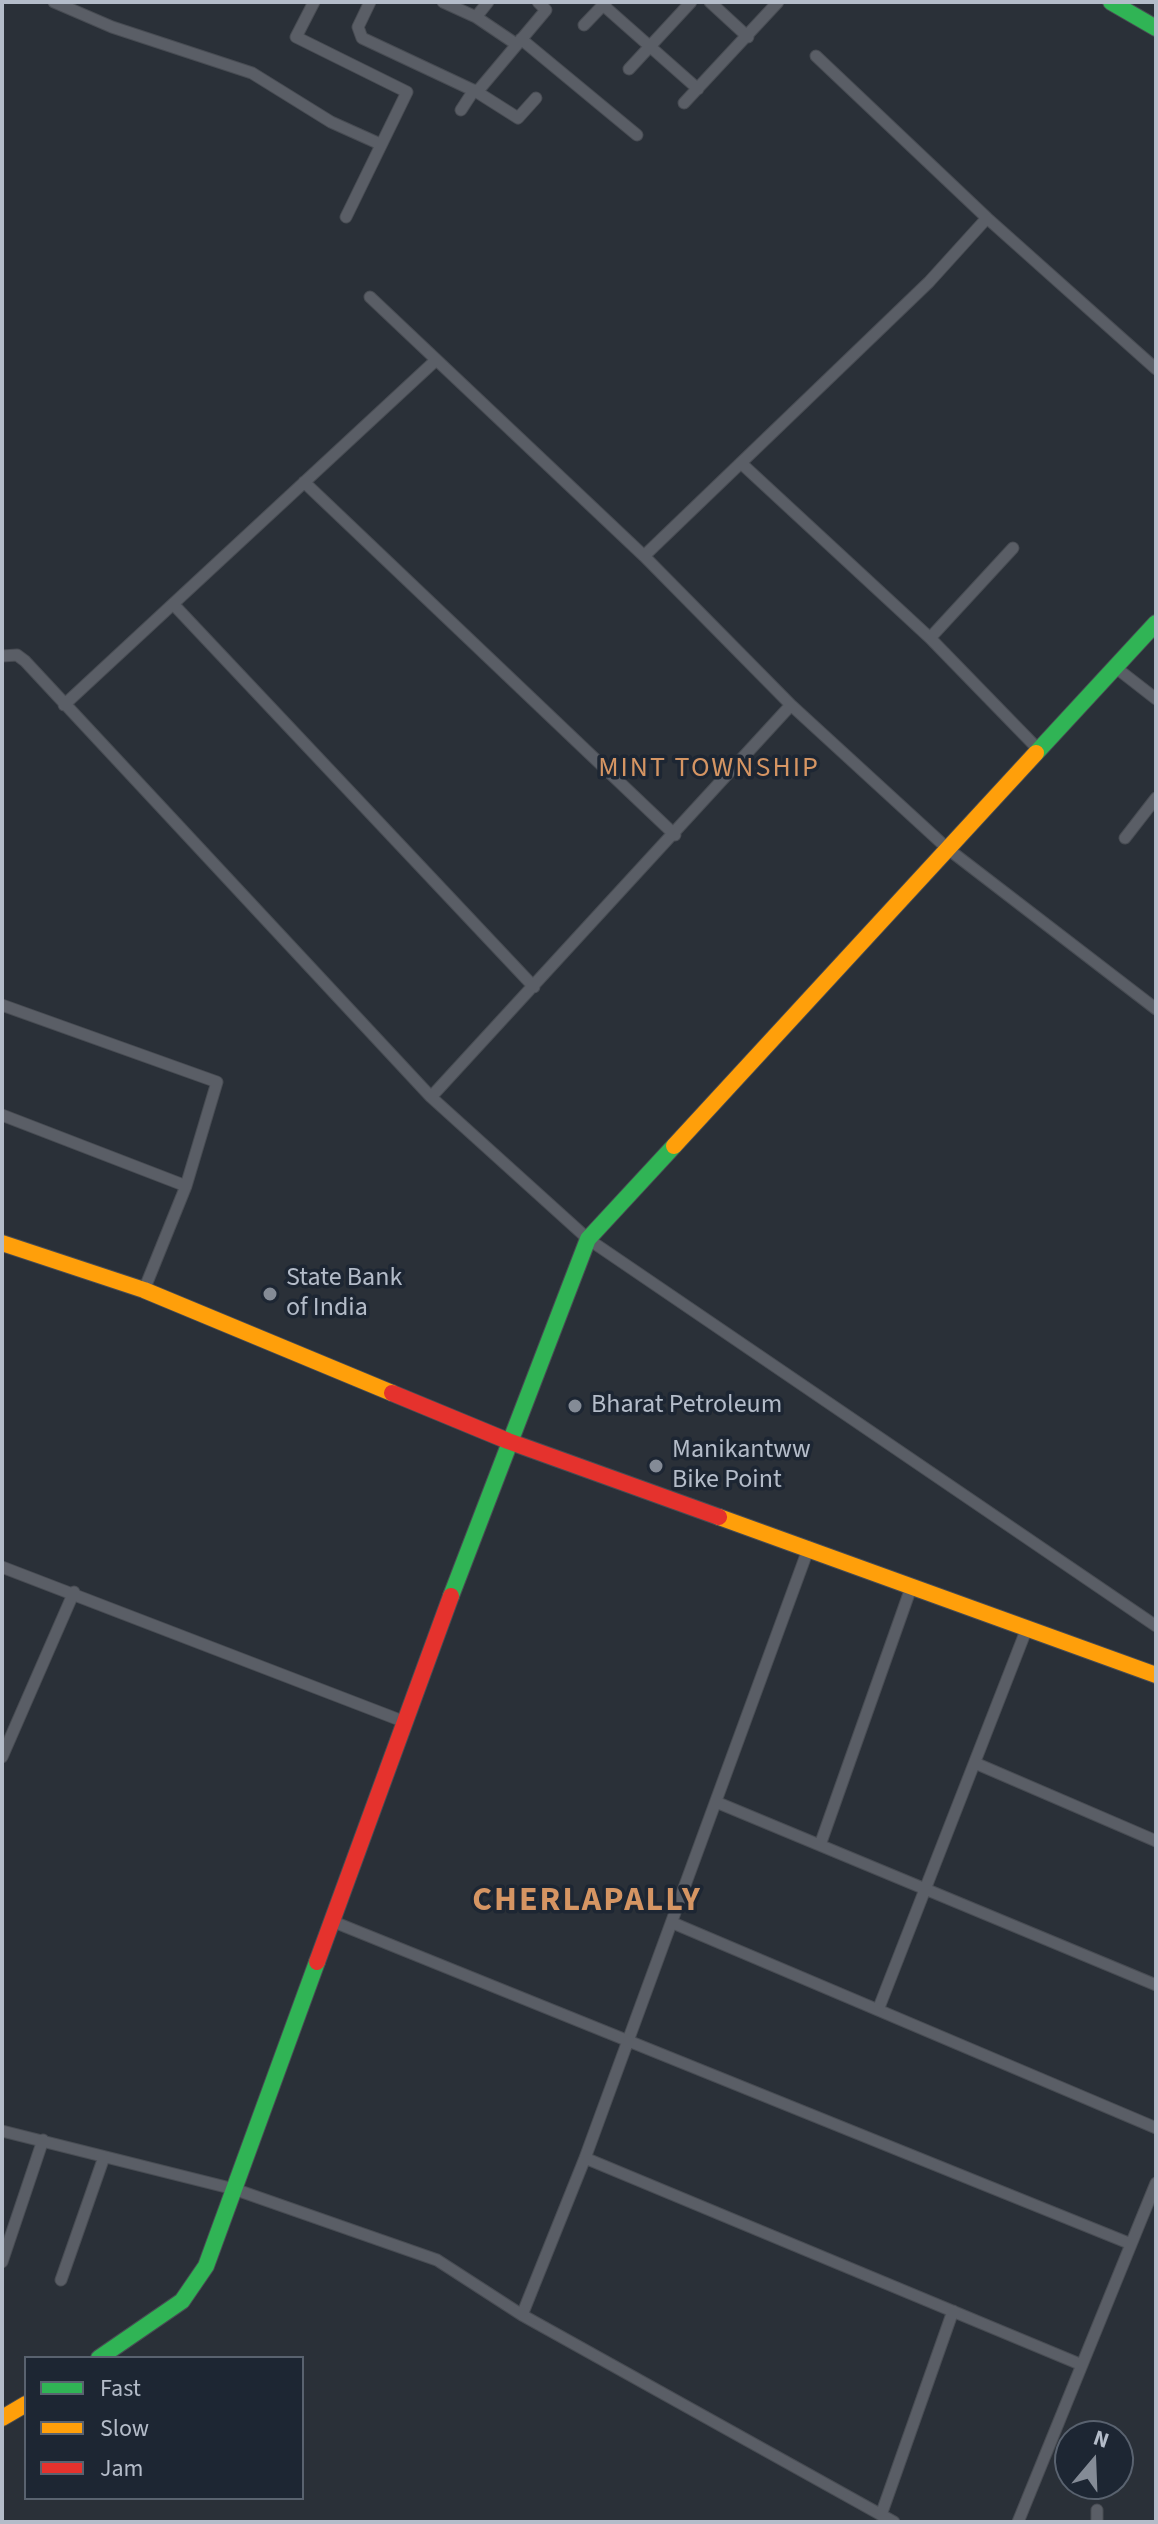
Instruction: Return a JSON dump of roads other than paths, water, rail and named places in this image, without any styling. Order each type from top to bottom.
[{"type":"street","points":[[54,2],[162,43],[237,67],[331,122],[380,144]]},
{"type":"street","points":[[314,2],[296,37],[407,92],[346,217]]},
{"type":"street","points":[[370,2],[358,27],[362,38],[475,91],[518,118],[536,98]]},
{"type":"street","points":[[443,2],[518,42],[637,135]]},
{"type":"street","points":[[476,17],[488,2]]},
{"type":"street","points":[[629,69],[691,2]]},
{"type":"street","points":[[710,2],[748,37]]},
{"type":"street","points":[[684,103],[778,2]]},
{"type":"street","points":[[1111,2],[1156,28]]},
{"type":"street","points":[[584,25],[604,4],[698,89]]},
{"type":"street","points":[[461,110],[546,5]]},
{"type":"street","points":[[816,56],[987,218],[1156,369]]},
{"type":"street","points":[[644,556],[929,282],[987,218]]},
{"type":"street","points":[[370,297],[644,556],[791,705],[948,849],[1156,1009]]},
{"type":"street","points":[[64,705],[435,361]]},
{"type":"street","points":[[742,464],[930,638],[1037,748]]},
{"type":"street","points":[[304,482],[675,835]]},
{"type":"street","points":[[930,638],[1013,548]]},
{"type":"street","points":[[174,605],[534,987]]},
{"type":"street","points":[[102,2356],[182,2301],[206,2266],[508,1441],[588,1239],[948,849],[1037,748],[1156,623]]},
{"type":"street","points":[[2,656],[17,655],[25,661],[431,1097],[588,1239],[1156,1626]]},
{"type":"street","points":[[1115,667],[1156,699]]},
{"type":"street","points":[[431,1097],[675,835],[791,705]]},
{"type":"street","points":[[1125,838],[1156,798]]},
{"type":"street","points":[[2,1005],[217,1082],[186,1186],[144,1290]]},
{"type":"street","points":[[2,1115],[186,1186]]},
{"type":"street","points":[[2,1243],[144,1290],[508,1441],[809,1547],[1156,1675]]},
{"type":"street","points":[[522,2315],[629,2042],[809,1547]]},
{"type":"street","points":[[2,1567],[74,1592],[405,1722]]},
{"type":"street","points":[[820,1845],[912,1585]]},
{"type":"street","points":[[2,1757],[74,1592]]},
{"type":"street","points":[[878,2010],[1027,1628]]},
{"type":"street","points":[[975,1763],[1156,1841]]},
{"type":"street","points":[[716,1802],[1156,1985]]},
{"type":"street","points":[[334,1922],[1131,2244]]},
{"type":"street","points":[[673,1923],[1156,2128]]},
{"type":"street","points":[[2,2131],[234,2189],[437,2260],[522,2315],[894,2522]]},
{"type":"street","points":[[2,2262],[43,2140]]},
{"type":"street","points":[[61,2280],[104,2157]]},
{"type":"street","points":[[585,2158],[1082,2365]]},
{"type":"street","points":[[1018,2522],[1156,2183]]},
{"type":"street","points":[[881,2515],[953,2311]]},
{"type":"street","points":[[2,2418],[24,2405]]},
{"type":"place","name":"State Bank of India","points":[[270,1294]]},
{"type":"place","name":"Bharat Petroleum","points":[[575,1406]]},
{"type":"place","name":"Manikantww Bike Point","points":[[656,1466]]},
{"type":"district","name":"MINT TOWNSHIP","points":[[709,770]]},
{"type":"district","name":"CHERLAPALLY","points":[[587,1903]]}]
